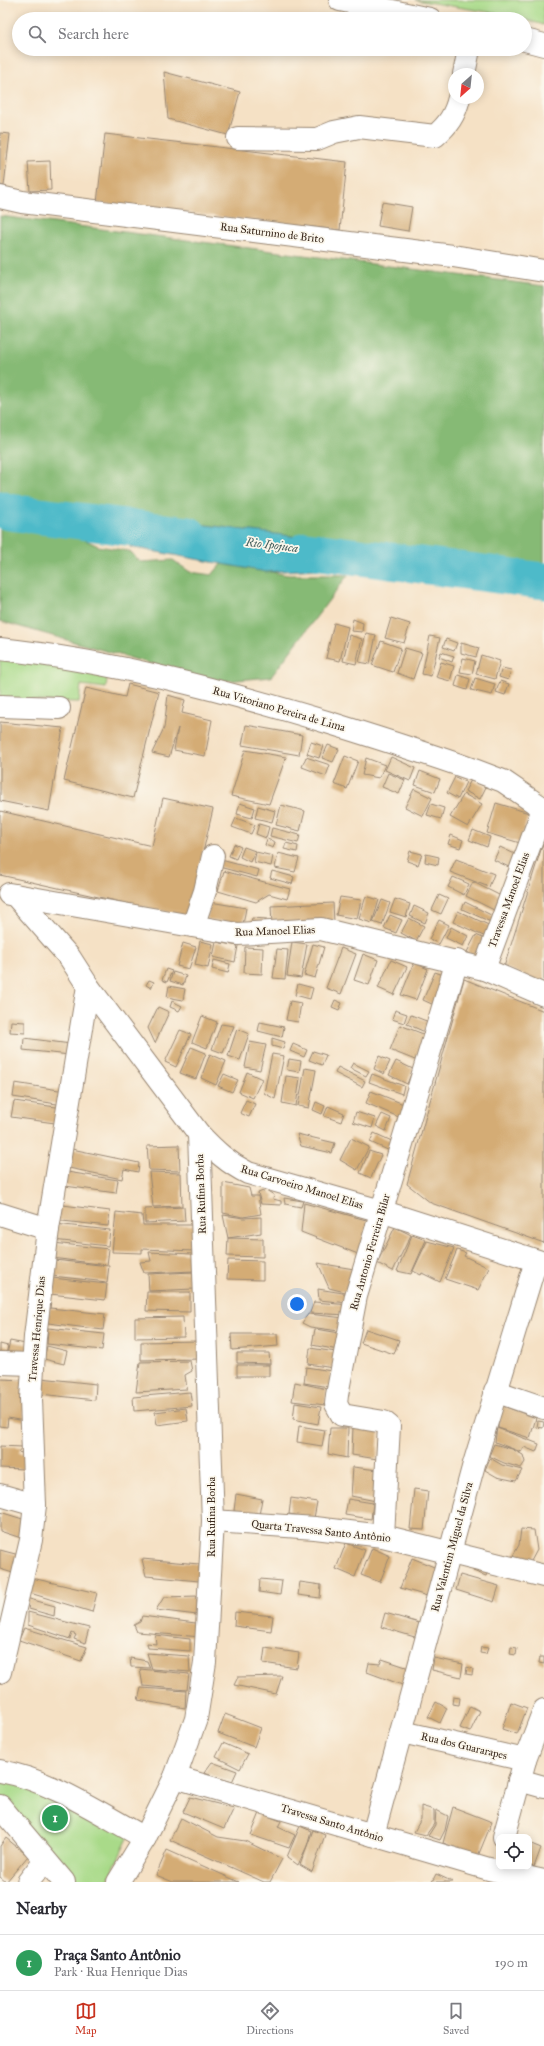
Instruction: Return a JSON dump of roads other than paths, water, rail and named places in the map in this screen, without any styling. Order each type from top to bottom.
[{"type":"street","points":[[340,0],[397,12]]},
{"type":"street","points":[[532,42],[544,45]]},
{"type":"street","points":[[465,68],[468,56]]},
{"type":"street","points":[[238,138],[316,139],[334,132],[359,127],[435,136],[448,125],[458,104]]},
{"type":"street","name":"Rua Saturnino de Brito","points":[[0,197],[22,202],[453,256],[544,271]]},
{"type":"street","name":"Rua Vitoriano Pereira de Lima","points":[[0,649],[54,654],[116,666],[251,699],[437,757],[495,778],[502,781],[543,809]]},
{"type":"street","points":[[0,706],[59,708]]},
{"type":"street","name":"Travessa Manoel Elias","points":[[484,969],[543,809]]},
{"type":"street","points":[[193,926],[205,891],[213,856]]},
{"type":"street","name":"Rua Manoel Elias","points":[[8,893],[238,934],[321,929],[484,969],[544,995]]},
{"type":"street","name":"Rua Carvoeiro Manoel Elias","points":[[8,893],[70,958],[88,986],[199,1134],[218,1154],[232,1165],[248,1173],[381,1211],[540,1262]]},
{"type":"street","name":"Rua Antonio Ferreira Bilar","points":[[383,1536],[389,1426],[384,1422],[342,1414],[336,1404],[356,1296],[457,962]]},
{"type":"street","name":"Travessa Henrique Dias","points":[[0,1672],[31,1540],[35,1505],[31,1398],[33,1364],[48,1229],[88,986]]},
{"type":"street","name":"Rua Rufina Borba","points":[[118,1882],[145,1838],[175,1778],[196,1719],[201,1694],[213,1521],[199,1134]]},
{"type":"street","points":[[0,1214],[48,1229]]},
{"type":"street","name":"Rua Valentim Miguel da Silva","points":[[373,1835],[495,1391],[540,1262]]},
{"type":"street","points":[[0,1363],[33,1364]]},
{"type":"street","points":[[495,1391],[544,1408]]},
{"type":"street","points":[[0,1495],[35,1505]]},
{"type":"street","name":"Quarta Travessa Santo Antônio","points":[[213,1521],[315,1528],[383,1536],[544,1576]]},
{"type":"street","points":[[505,1834],[522,1770],[542,1714]]},
{"type":"street","name":"Rua dos Guararapes","points":[[402,1732],[522,1770],[544,1787]]},
{"type":"street","points":[[0,1771],[18,1774],[42,1782],[145,1838]]},
{"type":"street","name":"Travessa Santo Antônio","points":[[175,1778],[373,1835],[487,1875],[544,1881]]},
{"type":"street","points":[[0,1806],[64,1882]]},
{"type":"street","points":[[487,1875],[496,1856]]},
{"type":"street","points":[[28,1882],[45,1860]]},
{"type":"water","points":[[145,517],[364,546],[349,567],[266,572],[130,547]]},
{"type":"waterway","name":"Rio Ipojuca","points":[[0,509],[9,512],[189,535]]},
{"type":"waterway","name":"Rio Ipojuca","points":[[306,550],[544,581]]},
{"type":"place","name":"Praça Santo Antônio","points":[[55,1818]]}]
